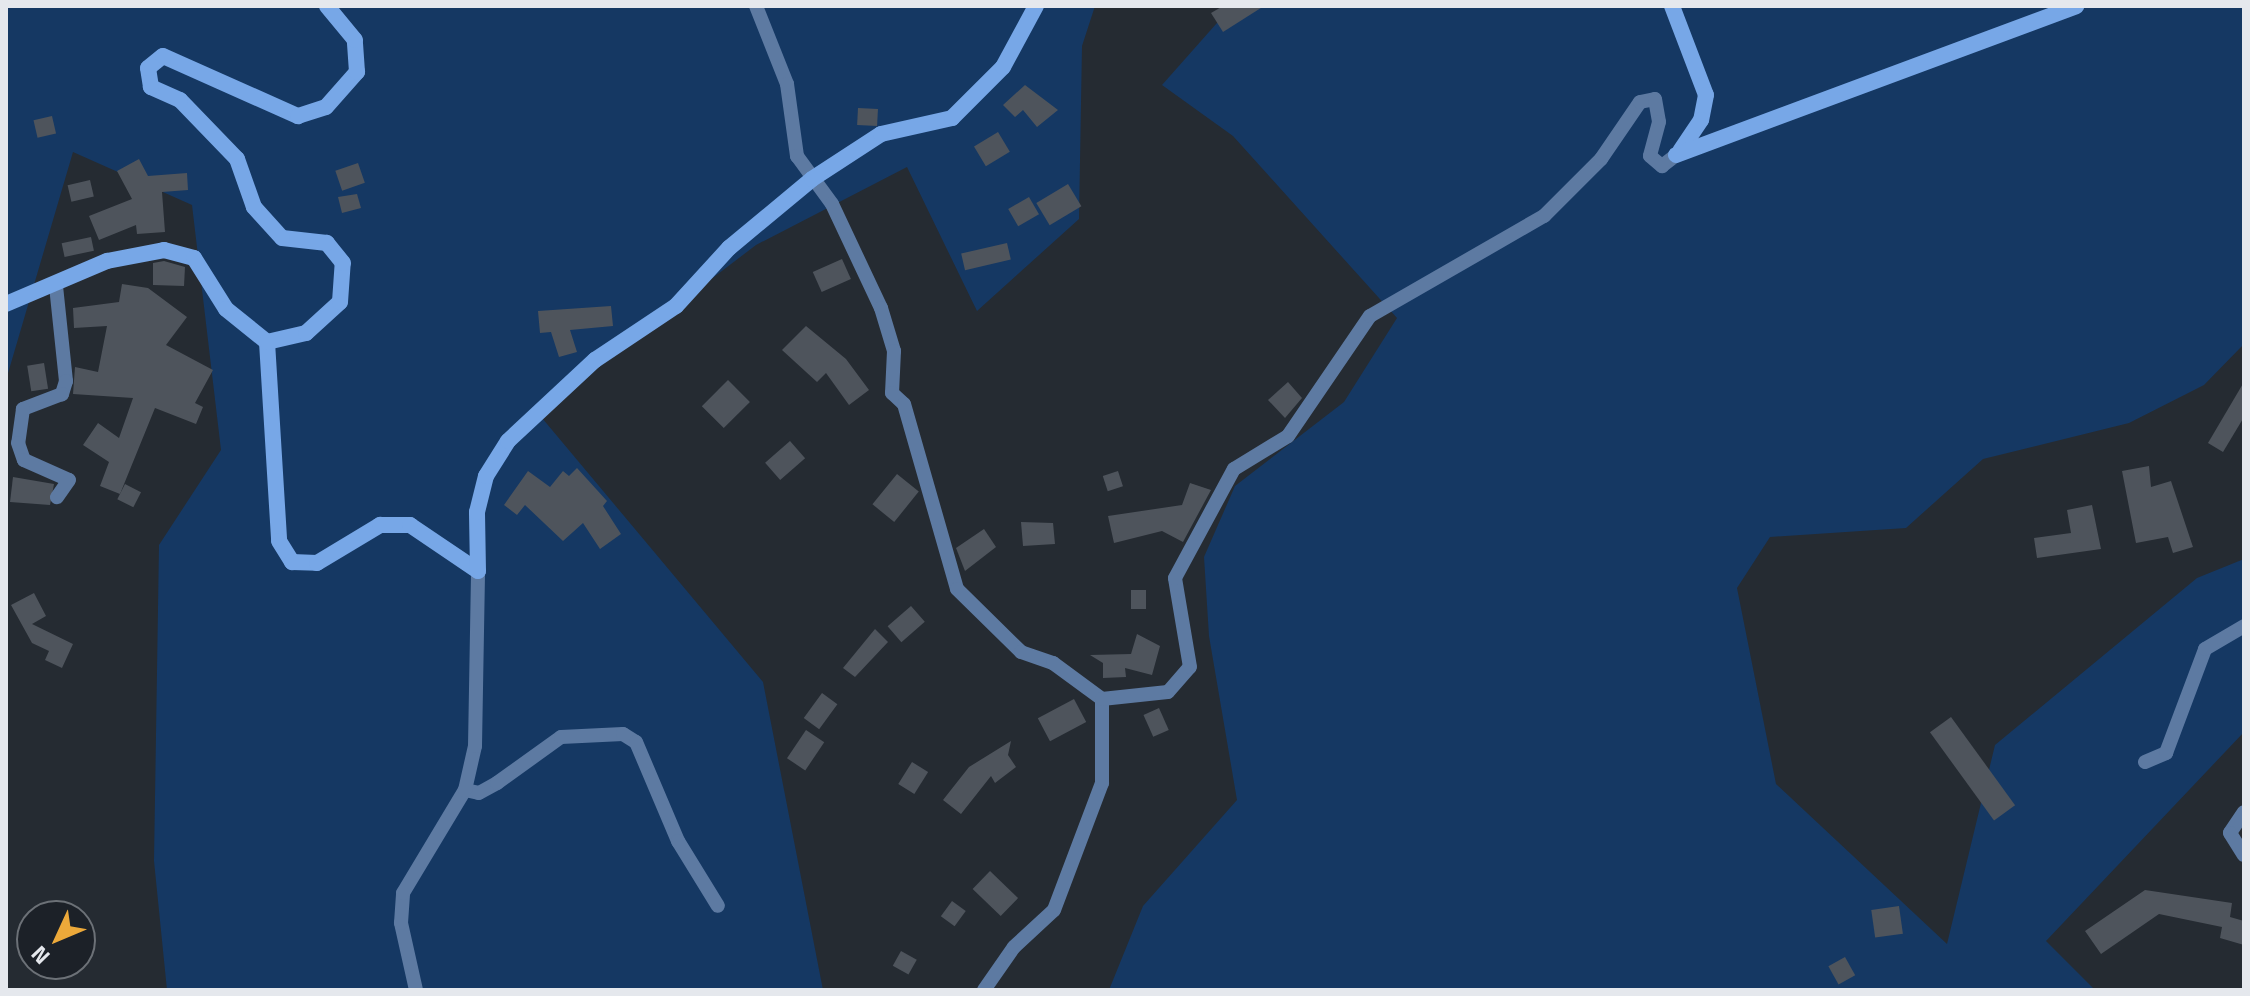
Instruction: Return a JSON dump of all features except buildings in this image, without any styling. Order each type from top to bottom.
[{"type":"street","points":[[267,342],[306,333],[340,302],[343,263],[327,243],[282,238],[254,207],[237,159],[180,100],[151,87],[148,68],[163,56],[298,116],[326,107],[357,72],[355,40],[327,6]]},
{"type":"street","points":[[756,6],[787,84],[795,119],[791,137],[874,288],[894,351],[892,393],[904,404],[957,589],[1021,652],[1053,663],[1102,699],[1181,685],[1190,667],[1179,567],[1228,476],[1288,436],[1370,316],[1544,216],[1601,159],[1640,102],[1655,99],[1657,111],[1650,156],[1662,166],[1676,155],[2076,6]]},
{"type":"street","points":[[416,990],[401,923],[403,893],[465,790],[475,746],[477,512],[486,476],[508,441],[595,360],[676,306],[729,248],[812,179],[881,134],[952,118],[1003,67],[1036,6]]},
{"type":"street","points":[[1672,6],[1706,108],[1676,155]]},
{"type":"street","points":[[6,304],[56,286],[107,261],[180,251],[194,258],[226,309],[267,342],[279,541],[292,562],[317,563],[380,525],[410,525],[478,571]]},
{"type":"street","points":[[56,286],[66,381],[62,394],[23,409],[18,443],[24,460],[69,480],[57,497]]},
{"type":"street","points":[[2145,762],[2166,753],[2205,649],[2244,626]]},
{"type":"street","points":[[984,990],[1014,947],[1054,910],[1102,783],[1102,699]]},
{"type":"street","points":[[465,790],[479,793],[561,737],[623,734],[636,742],[678,841],[718,906]]},
{"type":"street","points":[[2244,812],[2230,833],[2244,855]]},
{"type":"shaded area","points":[[6,6],[1095,6],[1082,46],[1079,219],[977,311],[907,167],[756,245],[537,412],[763,682],[823,990],[167,990],[154,861],[159,545],[221,450],[192,205],[73,152],[6,380]]},
{"type":"shaded area","points":[[1232,6],[2244,6],[2244,344],[2204,385],[2129,423],[1983,459],[1906,528],[1770,537],[1737,588],[1776,784],[1947,944],[1995,745],[2197,578],[2244,559],[2244,732],[2046,941],[2095,990],[1109,990],[1143,906],[1237,800],[1209,636],[1204,557],[1235,486],[1344,402],[1397,318],[1233,136],[1162,85]]}]
